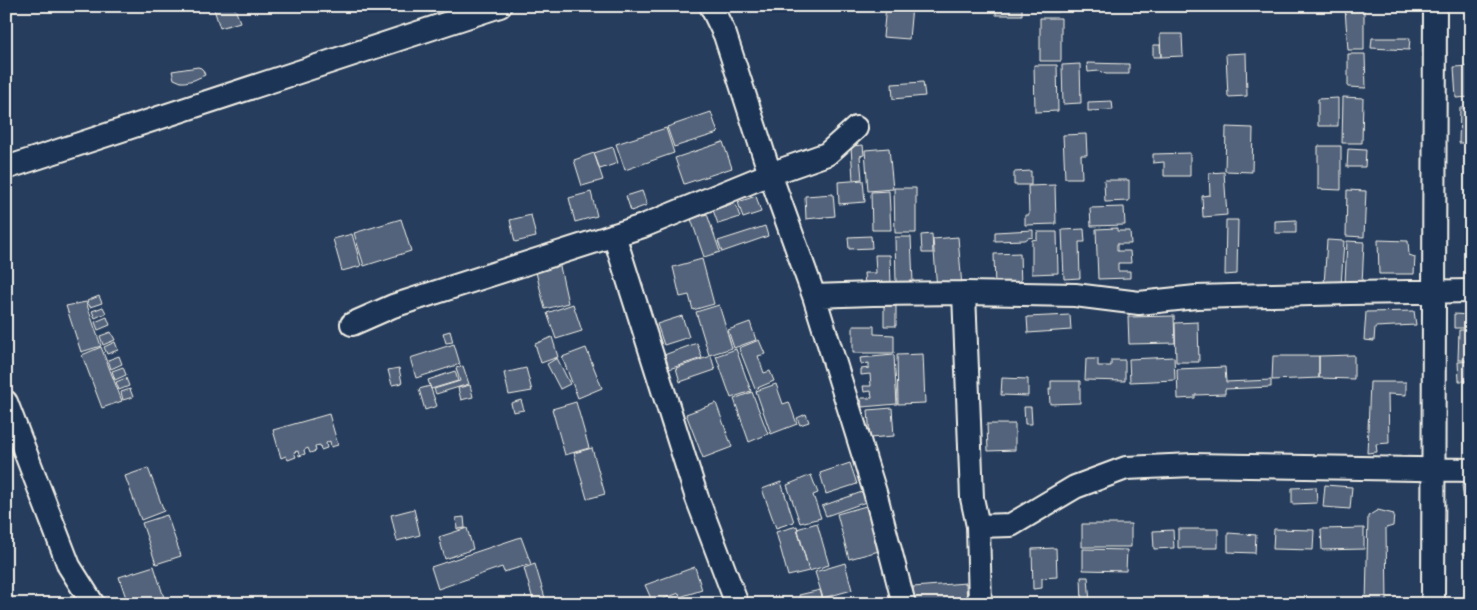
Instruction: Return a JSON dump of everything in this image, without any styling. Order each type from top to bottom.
[{"type":"street","points":[[6,168],[500,6]]},
{"type":"street","points":[[711,6],[726,35],[770,174],[814,296],[875,492],[904,604]]},
{"type":"street","points":[[1433,604],[1435,6]]},
{"type":"street","points":[[352,324],[393,306],[644,226],[770,174],[827,154],[856,128]]},
{"type":"street","points":[[614,235],[696,498],[737,604]]},
{"type":"street","points":[[814,296],[964,293],[1075,295],[1139,303],[1206,297],[1471,291]]},
{"type":"street","points":[[964,293],[972,498],[978,526],[980,604]]},
{"type":"street","points":[[6,402],[69,566],[93,604]]},
{"type":"street","points":[[978,526],[1011,525],[1075,488],[1126,468],[1192,465],[1471,470]]},
{"type":"building","points":[[213,6],[234,6],[240,22],[220,28]]},
{"type":"building","points":[[886,6],[912,6],[909,39],[883,37]]},
{"type":"building","points":[[996,6],[1022,6],[1022,15],[996,15]]},
{"type":"building","points":[[1041,6],[1059,6],[1059,12],[1041,12]]},
{"type":"building","points":[[1364,7],[1364,50],[1348,50],[1345,9]]},
{"type":"building","points":[[1040,18],[1061,18],[1061,61],[1040,61]]},
{"type":"building","points":[[1160,34],[1182,34],[1183,56],[1161,57]]},
{"type":"building","points":[[1372,38],[1410,38],[1409,50],[1371,48]]},
{"type":"building","points":[[1153,45],[1160,45],[1161,57],[1153,57]]},
{"type":"building","points":[[1246,53],[1247,96],[1228,97],[1226,54]]},
{"type":"building","points":[[1348,54],[1365,54],[1366,88],[1348,87]]},
{"type":"building","points":[[1087,63],[1129,64],[1129,74],[1106,74],[1099,71],[1088,72]]},
{"type":"building","points":[[1080,64],[1081,103],[1063,104],[1062,65]]},
{"type":"building","points":[[1034,65],[1057,65],[1058,111],[1035,112]]},
{"type":"building","points":[[1471,66],[1471,97],[1456,98],[1454,67]]},
{"type":"building","points":[[198,67],[203,70],[205,75],[185,82],[174,79],[172,71]]},
{"type":"building","points":[[923,82],[925,96],[893,99],[892,84]]},
{"type":"building","points":[[1343,97],[1363,98],[1362,143],[1342,143]]},
{"type":"building","points":[[1338,98],[1338,126],[1318,126],[1318,99]]},
{"type":"building","points":[[1112,101],[1113,110],[1088,111],[1088,102]]},
{"type":"building","points":[[1460,108],[1471,108],[1471,143],[1459,143]]},
{"type":"building","points":[[711,112],[718,133],[674,147],[667,127]]},
{"type":"building","points":[[1226,127],[1253,128],[1252,172],[1225,171]]},
{"type":"building","points":[[666,128],[674,153],[625,170],[616,144]]},
{"type":"building","points":[[1086,134],[1087,155],[1081,155],[1082,178],[1065,178],[1063,135]]},
{"type":"building","points":[[723,142],[732,168],[684,184],[675,158]]},
{"type":"building","points":[[863,145],[864,155],[860,156],[862,179],[853,180],[851,146]]},
{"type":"building","points":[[1318,146],[1341,146],[1341,190],[1318,189]]},
{"type":"building","points":[[613,147],[618,163],[600,169],[594,153]]},
{"type":"building","points":[[889,148],[893,189],[868,191],[865,150]]},
{"type":"building","points":[[1348,149],[1366,150],[1365,167],[1347,167]]},
{"type":"building","points":[[1467,149],[1471,149],[1471,171],[1467,171]]},
{"type":"building","points":[[594,153],[603,180],[582,186],[574,160]]},
{"type":"building","points":[[1190,153],[1190,176],[1164,176],[1164,162],[1153,163],[1153,154]]},
{"type":"building","points":[[1031,171],[1031,185],[1014,185],[1014,172]]},
{"type":"building","points":[[1224,172],[1227,215],[1203,217],[1202,196],[1210,195],[1209,173]]},
{"type":"building","points":[[863,180],[865,202],[839,204],[838,182]]},
{"type":"building","points":[[1104,180],[1129,180],[1129,201],[1105,202]]},
{"type":"building","points":[[1055,185],[1056,224],[1025,225],[1025,215],[1029,215],[1028,186]]},
{"type":"building","points":[[894,188],[916,188],[916,233],[895,233]]},
{"type":"building","points":[[1347,190],[1366,191],[1364,237],[1346,236]]},
{"type":"building","points":[[642,191],[647,205],[631,211],[626,196]]},
{"type":"building","points":[[889,191],[891,230],[872,230],[871,192]]},
{"type":"building","points":[[591,192],[597,216],[575,222],[569,198]]},
{"type":"building","points":[[833,194],[835,216],[806,219],[805,196]]},
{"type":"building","points":[[756,196],[761,212],[743,218],[738,202]]},
{"type":"building","points":[[735,203],[740,217],[718,224],[713,210]]},
{"type":"building","points":[[1124,207],[1125,225],[1091,226],[1090,208]]},
{"type":"building","points":[[707,214],[720,252],[704,257],[691,219]]},
{"type":"building","points":[[531,215],[536,237],[515,242],[510,220]]},
{"type":"building","points":[[401,219],[411,251],[364,266],[354,233]]},
{"type":"building","points":[[1226,220],[1238,220],[1237,274],[1225,275]]},
{"type":"building","points":[[1296,220],[1296,233],[1275,233],[1275,221]]},
{"type":"building","points":[[765,226],[768,236],[722,252],[718,241]]},
{"type":"building","points":[[1117,228],[1117,231],[1130,231],[1131,244],[1117,244],[1117,251],[1130,251],[1131,263],[1118,263],[1118,271],[1130,271],[1130,278],[1098,279],[1096,229]]},
{"type":"building","points":[[1084,229],[1085,242],[1079,242],[1080,278],[1064,279],[1062,230]]},
{"type":"building","points":[[1033,230],[1033,237],[1025,240],[995,241],[995,232]]},
{"type":"building","points":[[1037,232],[1057,232],[1058,273],[1032,274],[1032,240],[1037,239]]},
{"type":"building","points":[[352,234],[361,266],[342,271],[333,239]]},
{"type":"building","points":[[932,234],[933,253],[922,253],[921,235]]},
{"type":"building","points":[[871,236],[872,248],[849,249],[848,237]]},
{"type":"building","points":[[895,237],[911,237],[913,282],[896,283]]},
{"type":"building","points":[[958,237],[962,287],[937,289],[933,239]]},
{"type":"building","points":[[1327,240],[1344,241],[1341,286],[1324,285]]},
{"type":"building","points":[[1378,240],[1408,241],[1409,255],[1415,257],[1414,274],[1379,274]]},
{"type":"building","points":[[1347,241],[1364,242],[1362,284],[1345,283]]},
{"type":"building","points":[[1020,253],[1021,288],[995,289],[994,254]]},
{"type":"building","points":[[875,255],[890,255],[891,284],[865,285],[864,273],[876,273]]},
{"type":"building","points":[[702,259],[714,304],[693,310],[689,295],[680,297],[673,267]]},
{"type":"building","points":[[559,262],[568,303],[545,309],[535,268]]},
{"type":"building","points":[[99,296],[102,303],[90,307],[87,301]]},
{"type":"building","points":[[86,302],[101,346],[81,352],[66,306]]},
{"type":"building","points":[[573,304],[582,331],[556,339],[547,313]]},
{"type":"building","points":[[719,305],[732,348],[709,355],[696,312]]},
{"type":"building","points":[[884,306],[896,306],[896,326],[884,326]]},
{"type":"building","points":[[103,307],[106,313],[95,318],[92,311]]},
{"type":"building","points":[[1414,311],[1416,325],[1375,327],[1374,341],[1364,340],[1366,312]]},
{"type":"building","points":[[1454,314],[1471,315],[1471,328],[1454,328]]},
{"type":"building","points":[[1070,315],[1071,330],[1028,333],[1027,317]]},
{"type":"building","points":[[682,316],[689,337],[664,345],[657,324]]},
{"type":"building","points":[[1174,316],[1175,343],[1129,344],[1128,317]]},
{"type":"building","points":[[107,317],[110,325],[98,330],[95,322]]},
{"type":"building","points":[[750,322],[756,340],[734,348],[728,330]]},
{"type":"building","points":[[1198,322],[1199,362],[1176,362],[1175,323]]},
{"type":"building","points":[[853,326],[874,326],[874,334],[894,335],[894,353],[853,353]]},
{"type":"building","points":[[1459,330],[1469,330],[1469,360],[1458,360]]},
{"type":"building","points":[[450,331],[453,342],[446,343],[443,333]]},
{"type":"building","points":[[111,332],[115,340],[103,345],[100,336]]},
{"type":"building","points":[[552,337],[558,357],[541,363],[535,344]]},
{"type":"building","points":[[759,340],[765,354],[758,356],[764,373],[770,371],[774,381],[755,389],[739,348]]},
{"type":"building","points":[[115,342],[118,350],[107,354],[104,347]]},
{"type":"building","points":[[697,343],[702,358],[669,369],[664,355]]},
{"type":"building","points":[[454,344],[460,364],[416,378],[410,358]]},
{"type":"building","points":[[101,347],[122,401],[102,408],[82,355]]},
{"type":"building","points":[[586,348],[602,388],[578,398],[562,357]]},
{"type":"building","points":[[736,349],[751,391],[731,398],[716,356]]},
{"type":"building","points":[[923,354],[925,403],[898,404],[897,355]]},
{"type":"building","points":[[894,355],[897,404],[862,407],[861,398],[872,398],[871,391],[864,392],[863,386],[871,386],[870,374],[861,375],[861,369],[869,368],[869,363],[861,364],[860,358]]},
{"type":"building","points":[[1354,355],[1354,379],[1319,378],[1319,356]]},
{"type":"building","points":[[119,356],[122,364],[111,369],[108,360]]},
{"type":"building","points":[[711,356],[715,370],[680,382],[676,368]]},
{"type":"building","points":[[1273,356],[1319,356],[1319,378],[1272,380]]},
{"type":"building","points":[[1174,357],[1175,380],[1130,382],[1129,359]]},
{"type":"building","points":[[557,358],[570,384],[560,389],[547,364]]},
{"type":"building","points":[[1086,359],[1098,359],[1098,366],[1111,366],[1111,360],[1125,360],[1125,381],[1085,380]]},
{"type":"building","points":[[1471,361],[1471,386],[1468,386],[1468,381],[1459,381],[1458,362]]},
{"type":"building","points":[[463,366],[469,384],[436,394],[434,389],[460,381],[456,368]]},
{"type":"building","points":[[123,367],[126,375],[115,380],[112,371]]},
{"type":"building","points":[[1225,367],[1226,382],[1271,380],[1271,387],[1225,389],[1225,394],[1195,395],[1195,398],[1178,399],[1177,369]]},
{"type":"building","points":[[399,368],[402,383],[392,385],[388,370]]},
{"type":"building","points":[[526,368],[532,391],[509,395],[504,373]]},
{"type":"building","points":[[455,371],[458,381],[431,389],[428,380]]},
{"type":"building","points":[[126,378],[129,386],[119,390],[116,382]]},
{"type":"building","points":[[1002,378],[1028,379],[1028,396],[1001,395]]},
{"type":"building","points":[[1051,381],[1080,381],[1080,403],[1050,404],[1049,389],[1051,389]]},
{"type":"building","points":[[1370,382],[1406,382],[1406,395],[1388,394],[1389,443],[1376,444],[1377,452],[1367,453]]},
{"type":"building","points":[[776,384],[783,404],[789,402],[797,424],[771,434],[756,391]]},
{"type":"building","points":[[470,385],[473,397],[461,400],[458,388]]},
{"type":"building","points":[[430,386],[437,406],[425,410],[419,389]]},
{"type":"building","points":[[130,389],[133,397],[123,400],[121,392]]},
{"type":"building","points":[[752,392],[768,434],[749,442],[734,399]]},
{"type":"building","points":[[521,400],[524,410],[513,412],[511,403]]},
{"type":"building","points":[[576,402],[589,448],[565,455],[552,409]]},
{"type":"building","points":[[716,403],[732,447],[703,458],[686,414]]},
{"type":"building","points":[[1024,407],[1031,407],[1032,424],[1025,424]]},
{"type":"building","points":[[892,408],[894,436],[870,438],[868,410]]},
{"type":"building","points":[[329,414],[338,445],[331,447],[330,441],[326,443],[327,448],[321,450],[320,445],[315,446],[316,451],[310,453],[308,448],[304,450],[305,454],[299,456],[298,451],[294,452],[296,457],[288,460],[286,456],[281,458],[273,430]]},
{"type":"building","points":[[806,414],[809,422],[800,425],[797,418]]},
{"type":"building","points":[[987,424],[1015,424],[1015,450],[988,451]]},
{"type":"building","points":[[592,448],[605,494],[587,499],[574,453]]},
{"type":"building","points":[[850,463],[857,484],[826,494],[820,473]]},
{"type":"building","points":[[148,468],[164,511],[141,520],[125,476]]},
{"type":"building","points":[[811,475],[818,493],[813,495],[821,518],[800,523],[787,485]]},
{"type":"building","points":[[781,482],[794,522],[776,528],[762,489]]},
{"type":"building","points":[[1325,485],[1352,487],[1350,509],[1323,507]]},
{"type":"building","points":[[1462,485],[1471,485],[1471,509],[1465,509]]},
{"type":"building","points":[[1316,487],[1317,503],[1292,504],[1292,488]]},
{"type":"building","points":[[862,492],[866,502],[826,516],[822,506]]},
{"type":"building","points":[[866,506],[879,551],[849,559],[837,514]]},
{"type":"building","points":[[414,509],[420,535],[397,541],[391,515]]},
{"type":"building","points":[[1378,510],[1394,514],[1393,526],[1386,528],[1387,604],[1366,604],[1368,516]]},
{"type":"building","points":[[167,515],[181,556],[156,564],[142,523]]},
{"type":"building","points":[[464,517],[465,528],[457,529],[456,518]]},
{"type":"building","points":[[817,523],[829,565],[809,571],[797,529]]},
{"type":"building","points":[[1082,524],[1131,524],[1131,547],[1082,547]]},
{"type":"building","points":[[797,526],[809,571],[788,576],[776,532]]},
{"type":"building","points":[[467,528],[473,549],[445,559],[439,537]]},
{"type":"building","points":[[1364,528],[1364,549],[1322,550],[1321,529]]},
{"type":"building","points":[[1178,529],[1218,529],[1218,548],[1178,548]]},
{"type":"building","points":[[1274,529],[1314,530],[1313,550],[1273,549]]},
{"type":"building","points":[[1464,529],[1471,529],[1471,554],[1463,554]]},
{"type":"building","points":[[1173,530],[1174,548],[1154,549],[1153,531]]},
{"type":"building","points":[[1228,533],[1256,535],[1255,553],[1228,552]]},
{"type":"building","points":[[521,537],[531,564],[504,572],[502,567],[438,589],[431,567]]},
{"type":"building","points":[[1056,548],[1057,577],[1042,578],[1042,588],[1033,589],[1032,549]]},
{"type":"building","points":[[1083,549],[1127,550],[1126,571],[1083,570]]},
{"type":"building","points":[[845,563],[852,590],[823,598],[815,572]]},
{"type":"building","points":[[535,564],[545,598],[534,603],[524,568]]},
{"type":"building","points":[[154,566],[166,604],[128,604],[119,577]]},
{"type":"building","points":[[695,567],[702,590],[680,597],[679,593],[653,603],[645,585]]},
{"type":"building","points":[[6,575],[14,604],[6,604]]},
{"type":"building","points":[[1081,577],[1088,577],[1090,604],[1082,604]]},
{"type":"building","points":[[966,583],[967,604],[914,604],[913,587]]},
{"type":"building","points":[[820,590],[824,604],[801,604],[799,595]]}]
